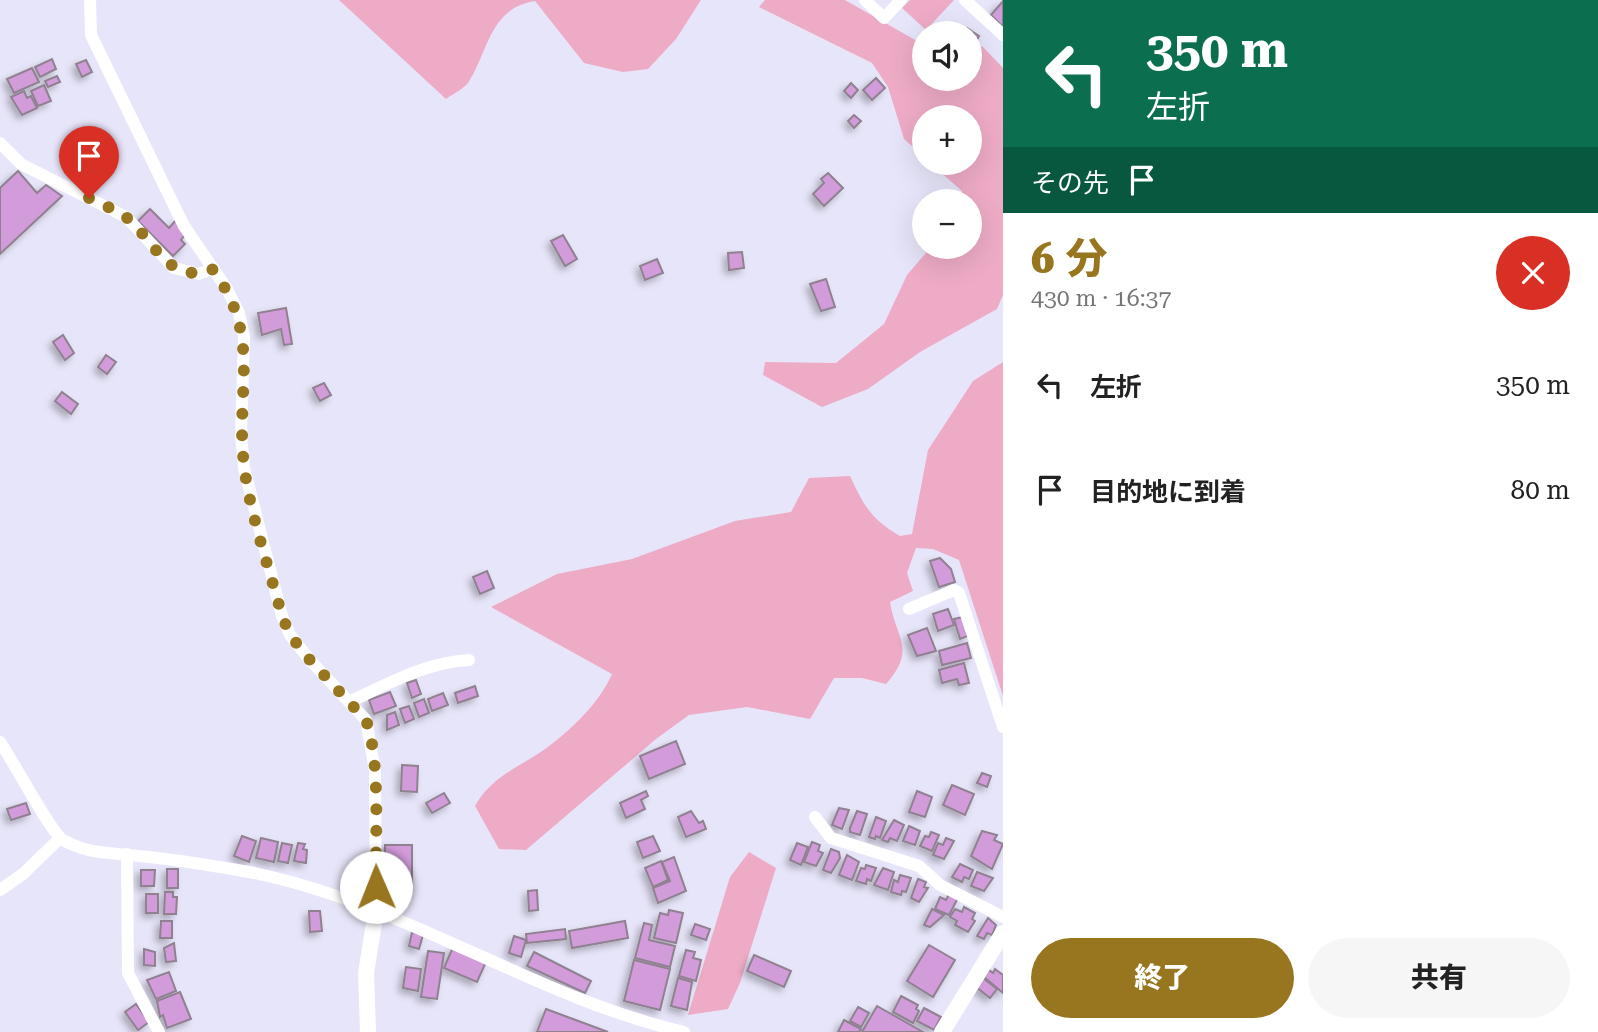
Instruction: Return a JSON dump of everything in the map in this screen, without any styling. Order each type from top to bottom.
[{"type":"street","points":[[90,0],[91,35],[184,226],[228,289],[239,313],[244,337],[241,435],[244,468],[282,616],[296,643],[366,720],[370,732],[375,771],[376,930],[366,973],[368,1032]]},
{"type":"street","points":[[865,0],[884,18],[901,0]]},
{"type":"street","points":[[973,3],[1003,35]]},
{"type":"street","points":[[0,143],[21,164],[126,217],[174,268],[199,274],[212,269]]},
{"type":"street","points":[[909,609],[954,590],[960,593],[1003,727]]},
{"type":"street","points":[[349,702],[411,673],[446,661],[469,660]]},
{"type":"street","points":[[0,742],[60,838],[100,855],[127,855],[250,873],[376,911],[439,935],[566,994],[632,1020],[684,1032]]},
{"type":"street","points":[[815,817],[831,838],[919,866],[940,886],[1003,917]]},
{"type":"street","points":[[0,890],[23,874],[60,838]]},
{"type":"street","points":[[127,855],[128,974],[159,1032]]},
{"type":"street","points":[[942,1032],[1003,933]]},
{"type":"shaded area","points":[[339,0],[701,0],[676,39],[648,69],[623,72],[584,63],[535,1],[520,5],[499,22],[468,83],[446,99]]},
{"type":"shaded area","points":[[765,0],[845,0],[912,38],[912,91],[982,91],[982,46],[1003,68],[1003,295],[997,309],[920,352],[868,389],[822,407],[763,375],[765,362],[836,363],[884,324],[907,275],[921,259],[982,259],[982,189],[960,189],[944,175],[982,175],[982,105],[912,105],[912,146],[904,139],[888,87],[872,63],[759,7]]},
{"type":"shaded area","points":[[910,0],[954,0],[934,21],[916,21],[902,8]]},
{"type":"shaded area","points":[[1003,362],[1003,696],[959,560],[933,549],[916,548],[907,573],[913,591],[890,602],[902,652],[901,662],[886,684],[862,678],[834,678],[810,719],[747,707],[689,715],[656,739],[526,850],[499,849],[475,806],[482,795],[500,778],[562,736],[594,703],[612,674],[491,607],[557,574],[632,559],[735,521],[791,512],[809,478],[850,476],[864,504],[875,517],[900,536],[912,534],[928,450],[973,381]]},
{"type":"shaded area","points":[[749,852],[776,868],[740,983],[728,1009],[688,1015],[730,877]]},
{"type":"building","points":[[1003,1],[1003,25],[1002,26],[991,15]]},
{"type":"building","points":[[52,59],[56,69],[40,77],[35,67]]},
{"type":"building","points":[[86,60],[92,72],[82,77],[76,64]]},
{"type":"building","points":[[32,68],[39,82],[14,93],[7,79]]},
{"type":"building","points":[[57,76],[60,82],[48,87],[45,81]]},
{"type":"building","points":[[876,78],[885,88],[872,100],[863,90]]},
{"type":"building","points":[[851,83],[858,90],[851,98],[844,91]]},
{"type":"building","points":[[44,85],[51,101],[38,106],[31,91]]},
{"type":"building","points":[[24,91],[27,98],[31,96],[37,108],[22,115],[11,97]]},
{"type":"building","points":[[854,115],[861,121],[854,128],[848,121]]},
{"type":"building","points":[[18,171],[37,193],[46,185],[62,196],[0,254],[0,188]]},
{"type":"building","points":[[828,173],[843,188],[824,206],[813,194],[824,183],[821,179]]},
{"type":"building","points":[[150,209],[169,228],[176,220],[185,235],[181,240],[185,244],[173,256],[138,221]]},
{"type":"building","points":[[563,235],[577,259],[565,266],[551,241]]},
{"type":"building","points":[[742,252],[744,268],[729,270],[728,253]]},
{"type":"building","points":[[657,259],[663,273],[645,280],[640,266]]},
{"type":"building","points":[[826,279],[835,307],[821,311],[810,284]]},
{"type":"building","points":[[286,308],[292,344],[284,345],[281,329],[262,335],[258,313]]},
{"type":"building","points":[[63,335],[74,353],[65,360],[53,342]]},
{"type":"building","points":[[106,355],[116,362],[107,374],[98,367]]},
{"type":"building","points":[[324,383],[331,395],[320,401],[313,388]]},
{"type":"building","points":[[62,392],[78,404],[71,414],[55,401]]},
{"type":"building","points":[[940,558],[951,569],[955,582],[939,587],[930,561]]},
{"type":"building","points":[[487,571],[494,588],[480,594],[473,577]]},
{"type":"building","points":[[948,609],[954,625],[938,631],[933,614]]},
{"type":"building","points":[[963,617],[968,636],[960,639],[954,619]]},
{"type":"building","points":[[927,628],[936,651],[917,656],[908,635]]},
{"type":"building","points":[[967,643],[971,658],[942,665],[939,651]]},
{"type":"building","points":[[964,663],[969,683],[959,685],[957,679],[942,683],[939,670]]},
{"type":"building","points":[[416,680],[421,694],[412,698],[407,683]]},
{"type":"building","points":[[475,686],[478,696],[458,703],[455,693]]},
{"type":"building","points":[[390,692],[396,706],[374,714],[369,700]]},
{"type":"building","points":[[443,693],[448,705],[432,711],[428,699]]},
{"type":"building","points":[[424,699],[429,713],[419,717],[414,703]]},
{"type":"building","points":[[409,706],[414,719],[405,723],[400,709]]},
{"type":"building","points":[[395,712],[399,725],[387,730],[387,715]]},
{"type":"building","points":[[676,741],[685,764],[649,779],[640,756]]},
{"type":"building","points":[[402,765],[418,766],[417,792],[401,791]]},
{"type":"building","points":[[982,773],[991,776],[987,787],[977,783]]},
{"type":"building","points":[[952,785],[974,794],[965,815],[943,805]]},
{"type":"building","points":[[646,791],[648,796],[641,800],[645,809],[626,818],[620,803]]},
{"type":"building","points":[[917,791],[932,797],[925,817],[909,812]]},
{"type":"building","points":[[444,793],[450,803],[432,813],[426,803]]},
{"type":"building","points":[[26,803],[30,814],[11,820],[7,809]]},
{"type":"building","points":[[839,808],[849,810],[842,829],[832,825]]},
{"type":"building","points":[[691,811],[699,823],[703,821],[706,829],[686,837],[678,817]]},
{"type":"building","points":[[857,811],[867,814],[860,835],[850,832]]},
{"type":"building","points":[[876,817],[886,821],[880,838],[876,836],[875,839],[869,837]]},
{"type":"building","points":[[894,820],[904,825],[897,841],[890,838],[888,842],[882,840]]},
{"type":"building","points":[[909,826],[920,831],[915,845],[903,841]]},
{"type":"building","points":[[982,831],[997,835],[994,840],[1003,844],[992,869],[971,856]]},
{"type":"building","points":[[931,832],[939,835],[932,851],[920,846],[925,836],[929,837]]},
{"type":"building","points":[[242,836],[256,841],[249,862],[234,856]]},
{"type":"building","points":[[653,836],[660,851],[643,858],[637,842]]},
{"type":"building","points":[[261,838],[278,842],[274,862],[256,858]]},
{"type":"building","points":[[946,838],[954,841],[944,859],[933,855],[938,843],[943,845]]},
{"type":"building","points":[[812,842],[820,845],[818,851],[823,853],[816,866],[804,862]]},
{"type":"building","points":[[282,843],[292,845],[288,863],[278,861]]},
{"type":"building","points":[[298,843],[305,844],[303,849],[307,850],[306,863],[294,861]]},
{"type":"building","points":[[797,843],[808,847],[801,865],[790,860]]},
{"type":"building","points":[[385,845],[412,845],[412,882],[385,882]]},
{"type":"building","points":[[831,849],[839,852],[840,858],[831,873],[823,870]]},
{"type":"building","points":[[847,855],[859,862],[852,880],[839,875]]},
{"type":"building","points":[[674,857],[686,891],[658,903],[653,888],[670,881],[662,862]]},
{"type":"building","points":[[661,861],[668,880],[653,887],[645,868]]},
{"type":"building","points":[[960,864],[973,870],[969,879],[964,877],[962,882],[952,877]]},
{"type":"building","points":[[866,865],[876,868],[871,881],[867,879],[866,884],[856,881],[861,868],[865,869]]},
{"type":"building","points":[[360,868],[371,869],[369,891],[352,889],[352,883],[359,884]]},
{"type":"building","points":[[883,868],[894,872],[888,890],[874,885]]},
{"type":"building","points":[[167,869],[178,869],[178,888],[167,888]]},
{"type":"building","points":[[141,870],[155,870],[154,886],[141,886]]},
{"type":"building","points":[[977,872],[993,878],[984,891],[971,886]]},
{"type":"building","points":[[900,875],[911,878],[906,892],[902,891],[901,895],[891,892],[894,880],[898,882]]},
{"type":"building","points":[[918,879],[926,882],[924,887],[928,888],[919,902],[911,898]]},
{"type":"building","points":[[537,890],[538,910],[529,911],[528,891]]},
{"type":"building","points":[[165,892],[173,892],[173,897],[177,897],[176,914],[164,914]]},
{"type":"building","points":[[146,894],[158,894],[158,913],[146,913]]},
{"type":"building","points":[[949,894],[958,898],[949,915],[935,909],[940,897],[946,900]]},
{"type":"building","points":[[964,907],[975,913],[972,919],[975,921],[968,932],[955,925],[957,921],[950,917],[955,909],[962,912]]},
{"type":"building","points":[[932,909],[944,915],[930,927],[924,925]]},
{"type":"building","points":[[669,910],[683,913],[676,943],[654,938],[660,913],[668,915]]},
{"type":"building","points":[[309,911],[320,911],[322,931],[310,932]]},
{"type":"building","points":[[988,918],[996,925],[992,935],[987,933],[984,939],[977,936]]},
{"type":"building","points":[[161,921],[172,921],[172,938],[160,938]]},
{"type":"building","points":[[625,921],[628,938],[572,948],[569,931]]},
{"type":"building","points":[[644,923],[652,925],[649,940],[675,946],[670,967],[635,958]]},
{"type":"building","points":[[695,924],[710,929],[706,940],[691,935]]},
{"type":"building","points":[[565,929],[566,939],[527,943],[526,934]]},
{"type":"building","points":[[412,932],[423,935],[419,949],[409,946]]},
{"type":"building","points":[[514,936],[526,940],[521,957],[509,953]]},
{"type":"building","points":[[174,943],[176,961],[166,962],[164,948]]},
{"type":"building","points":[[929,945],[955,960],[933,997],[907,981]]},
{"type":"building","points":[[453,947],[486,962],[477,982],[444,968]]},
{"type":"building","points":[[144,949],[155,952],[155,966],[144,965]]},
{"type":"building","points":[[686,950],[695,952],[693,958],[701,960],[696,981],[679,976]]},
{"type":"building","points":[[428,951],[444,953],[437,999],[421,997]]},
{"type":"building","points":[[534,952],[591,981],[585,993],[527,966]]},
{"type":"building","points":[[754,955],[791,971],[784,987],[747,971]]},
{"type":"building","points":[[634,960],[670,969],[660,1010],[624,1001]]},
{"type":"building","points":[[406,967],[421,969],[418,991],[403,988]]},
{"type":"building","points":[[995,969],[1003,975],[1003,993],[984,977],[989,970],[993,973]]},
{"type":"building","points":[[169,972],[176,991],[156,999],[147,980]]},
{"type":"building","points":[[678,978],[692,982],[687,1010],[671,1006]]},
{"type":"building","points":[[983,978],[997,989],[990,998],[976,987]]},
{"type":"building","points":[[180,992],[191,1019],[167,1028],[163,1015],[160,1017],[157,1001]]},
{"type":"building","points":[[901,996],[918,1005],[916,1009],[919,1011],[913,1023],[893,1012]]},
{"type":"building","points":[[136,1004],[149,1022],[138,1030],[125,1012]]},
{"type":"building","points":[[877,1006],[923,1032],[862,1032]]},
{"type":"building","points":[[858,1007],[869,1013],[861,1027],[850,1021]]},
{"type":"building","points":[[924,1008],[941,1017],[934,1030],[917,1021]]},
{"type":"building","points":[[546,1009],[608,1032],[537,1032]]},
{"type":"building","points":[[844,1020],[861,1029],[859,1032],[838,1032]]},
{"type":"route","points":[[89,198],[126,217],[174,268],[187,274],[199,274],[212,269],[228,289],[239,313],[244,337],[241,435],[244,468],[262,544],[290,635],[366,720],[370,732],[375,771],[376,887]]}]
